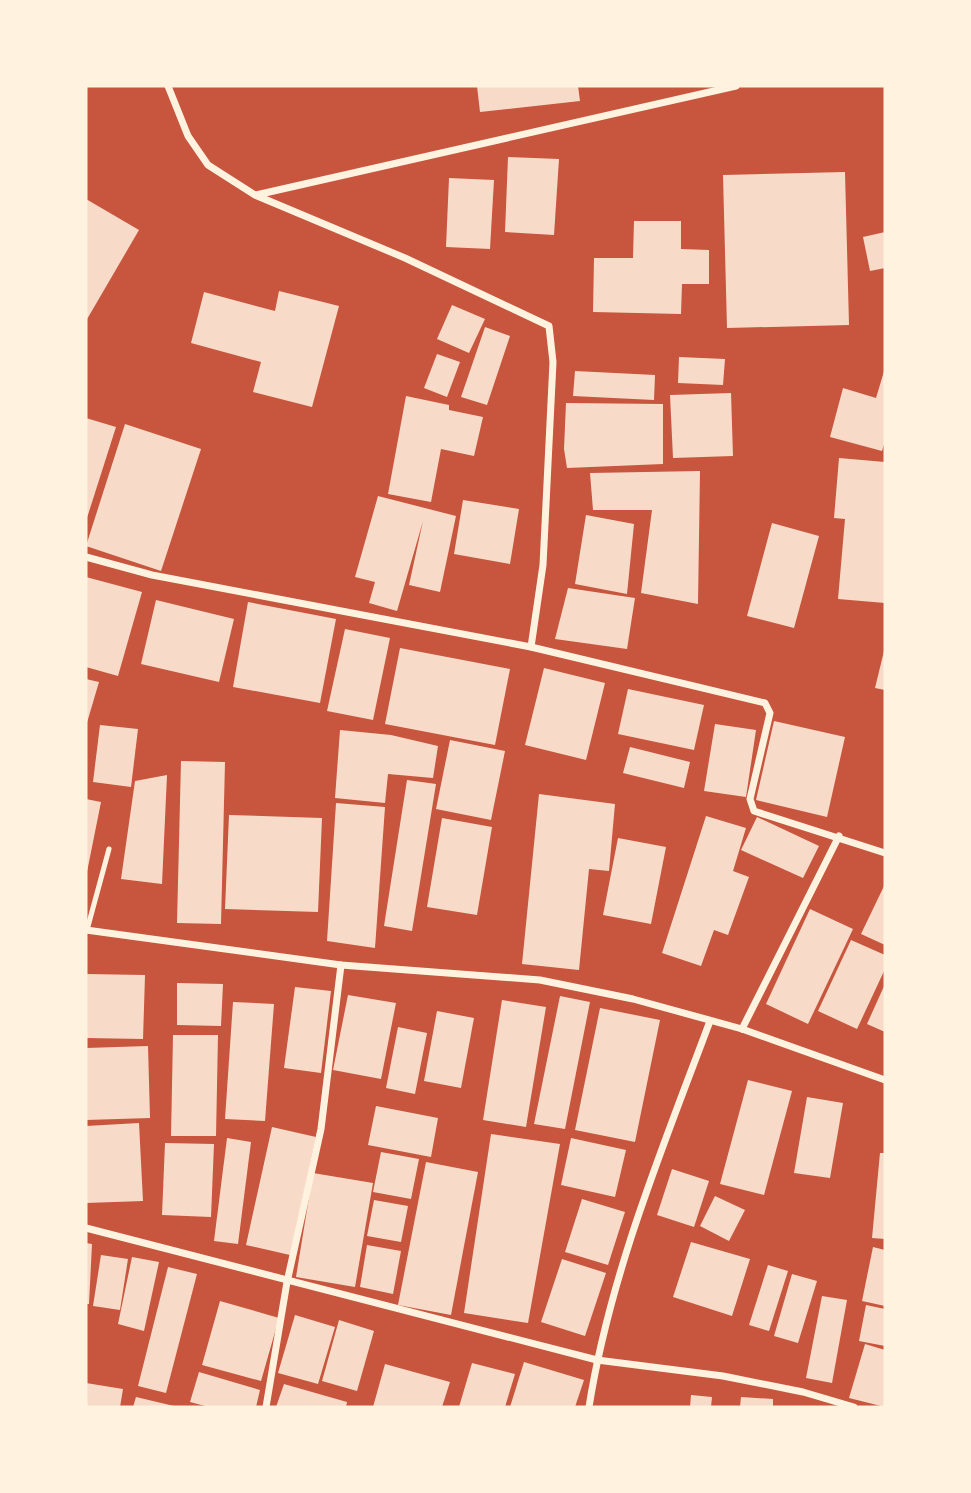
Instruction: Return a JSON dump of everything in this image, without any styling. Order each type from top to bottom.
[{"type":"street","points":[[168,86],[188,136],[208,165],[255,195],[405,258],[549,326],[553,362],[543,565],[531,647]]},
{"type":"street","points":[[255,195],[736,86]]},
{"type":"street","points":[[86,557],[152,575],[531,647],[765,703],[769,713],[751,806],[754,811],[839,836],[885,853]]},
{"type":"street","points":[[742,1029],[839,836]]},
{"type":"street","points":[[86,930],[341,965],[540,981],[633,999],[742,1029],[885,1080]]},
{"type":"street","points":[[266,1407],[287,1282],[321,1129],[341,965]]},
{"type":"street","points":[[589,1407],[597,1360],[639,1217],[710,1021]]},
{"type":"street","points":[[86,1228],[597,1360],[723,1376],[803,1392],[854,1407]]},
{"type":"lane","points":[[86,930],[109,849]]},
{"type":"building","points":[[477,86],[578,86],[580,101],[480,112]]},
{"type":"building","points":[[508,157],[559,159],[554,235],[505,232]]},
{"type":"building","points":[[845,172],[849,325],[727,328],[723,175]]},
{"type":"building","points":[[449,178],[494,180],[490,249],[446,247]]},
{"type":"building","points":[[86,199],[139,230],[86,321]]},
{"type":"building","points":[[634,221],[681,221],[681,249],[709,250],[709,284],[682,284],[681,314],[593,312],[594,258],[633,258]]},
{"type":"building","points":[[885,232],[885,268],[870,271],[863,237]]},
{"type":"building","points":[[279,291],[339,306],[312,407],[253,392],[261,362],[191,343],[204,292],[275,311]]},
{"type":"building","points":[[452,305],[485,319],[469,353],[437,339]]},
{"type":"building","points":[[485,327],[510,336],[487,405],[461,397]]},
{"type":"building","points":[[437,354],[460,362],[447,397],[424,388]]},
{"type":"building","points":[[679,357],[725,359],[723,385],[678,383]]},
{"type":"building","points":[[885,368],[885,441],[882,451],[830,437],[843,388],[876,398]]},
{"type":"building","points":[[575,371],[655,375],[654,400],[573,396]]},
{"type":"building","points":[[731,393],[733,456],[673,458],[670,395]]},
{"type":"building","points":[[406,396],[449,405],[449,410],[483,417],[474,456],[441,449],[431,502],[388,494]]},
{"type":"building","points":[[566,403],[663,404],[663,464],[567,468],[564,449]]},
{"type":"building","points":[[86,418],[116,427],[86,521]]},
{"type":"building","points":[[125,424],[201,449],[161,571],[86,546]]},
{"type":"building","points":[[839,458],[885,462],[885,603],[838,599],[845,519],[834,518]]},
{"type":"building","points":[[700,471],[698,604],[641,593],[652,510],[593,510],[590,473]]},
{"type":"building","points":[[378,496],[456,516],[440,592],[409,585],[423,521],[397,611],[369,603],[375,582],[355,577]]},
{"type":"building","points":[[463,500],[519,509],[510,564],[454,554]]},
{"type":"building","points":[[586,515],[634,524],[627,594],[575,584]]},
{"type":"building","points":[[772,523],[819,536],[794,628],[747,616]]},
{"type":"building","points":[[86,577],[142,592],[118,676],[86,667]]},
{"type":"building","points":[[568,588],[635,598],[627,649],[555,639]]},
{"type":"building","points":[[156,600],[234,619],[219,682],[141,664]]},
{"type":"building","points":[[248,602],[336,619],[320,703],[233,687]]},
{"type":"building","points":[[345,629],[390,638],[373,720],[327,711]]},
{"type":"building","points":[[885,647],[885,690],[875,688]]},
{"type":"building","points":[[400,648],[510,669],[495,745],[385,724]]},
{"type":"building","points":[[544,668],[605,683],[586,760],[525,745]]},
{"type":"building","points":[[86,679],[99,682],[86,726]]},
{"type":"building","points":[[628,689],[704,705],[694,750],[618,734]]},
{"type":"building","points":[[774,721],[845,737],[827,817],[756,800]]},
{"type":"building","points":[[715,724],[756,730],[746,797],[704,791]]},
{"type":"building","points":[[100,725],[138,729],[131,787],[93,782]]},
{"type":"building","points":[[340,730],[391,735],[438,746],[433,778],[388,774],[385,803],[335,798]]},
{"type":"building","points":[[450,740],[505,751],[491,820],[436,809]]},
{"type":"building","points":[[630,747],[690,762],[684,788],[623,773]]},
{"type":"building","points":[[181,761],[225,762],[221,924],[177,923]]},
{"type":"building","points":[[167,775],[162,884],[121,879],[135,781]]},
{"type":"building","points":[[407,780],[436,784],[412,931],[384,926]]},
{"type":"building","points":[[539,794],[615,804],[609,871],[589,869],[579,970],[522,964]]},
{"type":"building","points":[[86,799],[101,802],[87,872],[86,871]]},
{"type":"building","points":[[336,803],[385,807],[375,948],[327,941]]},
{"type":"building","points":[[229,815],[322,818],[318,912],[225,909]]},
{"type":"building","points":[[706,816],[746,828],[733,871],[749,877],[728,935],[714,930],[701,966],[662,953]]},
{"type":"building","points":[[757,817],[819,846],[803,878],[741,850]]},
{"type":"building","points":[[442,818],[492,827],[477,915],[427,907]]},
{"type":"building","points":[[618,838],[666,847],[651,924],[603,915]]},
{"type":"building","points":[[885,884],[885,945],[861,934]]},
{"type":"building","points":[[810,909],[853,929],[808,1024],[766,1004]]},
{"type":"building","points":[[851,940],[885,955],[885,969],[857,1029],[818,1011]]},
{"type":"building","points":[[86,974],[145,975],[143,1039],[86,1038]]},
{"type":"building","points":[[177,983],[223,984],[221,1026],[177,1025]]},
{"type":"building","points":[[885,984],[885,1032],[867,1024]]},
{"type":"building","points":[[295,987],[331,991],[321,1073],[284,1068]]},
{"type":"building","points":[[348,995],[396,1003],[381,1079],[333,1070]]},
{"type":"building","points":[[560,996],[590,1002],[565,1129],[534,1124]]},
{"type":"building","points":[[502,1000],[546,1007],[526,1127],[483,1120]]},
{"type":"building","points":[[233,1002],[274,1004],[265,1121],[225,1119]]},
{"type":"building","points":[[600,1008],[660,1020],[635,1142],[575,1130]]},
{"type":"building","points":[[437,1011],[474,1018],[461,1088],[424,1081]]},
{"type":"building","points":[[398,1027],[427,1033],[415,1094],[386,1088]]},
{"type":"building","points":[[173,1035],[218,1035],[216,1136],[171,1136]]},
{"type":"building","points":[[148,1046],[150,1118],[86,1120],[86,1048]]},
{"type":"building","points":[[748,1080],[792,1091],[764,1195],[720,1184]]},
{"type":"building","points":[[807,1097],[843,1103],[830,1178],[794,1173]]},
{"type":"building","points":[[376,1106],[438,1118],[431,1157],[368,1145]]},
{"type":"building","points":[[139,1123],[143,1201],[86,1203],[86,1126]]},
{"type":"building","points":[[272,1127],[316,1137],[290,1255],[246,1245]]},
{"type":"building","points":[[491,1134],[560,1144],[528,1323],[464,1313]]},
{"type":"building","points":[[227,1138],[251,1142],[238,1244],[214,1241]]},
{"type":"building","points":[[571,1138],[626,1150],[615,1197],[561,1185]]},
{"type":"building","points":[[165,1143],[214,1144],[211,1217],[162,1215]]},
{"type":"building","points":[[381,1152],[419,1159],[411,1199],[373,1192]]},
{"type":"building","points":[[880,1153],[885,1153],[885,1239],[872,1238]]},
{"type":"building","points":[[426,1162],[478,1172],[451,1315],[398,1305]]},
{"type":"building","points":[[672,1169],[709,1181],[694,1227],[657,1215]]},
{"type":"building","points":[[313,1173],[373,1183],[355,1287],[296,1277]]},
{"type":"building","points":[[715,1196],[745,1210],[729,1241],[700,1226]]},
{"type":"building","points":[[582,1199],[625,1212],[608,1265],[565,1252]]},
{"type":"building","points":[[374,1200],[408,1206],[401,1242],[367,1236]]},
{"type":"building","points":[[691,1242],[750,1259],[732,1316],[673,1297]]},
{"type":"building","points":[[86,1243],[92,1244],[89,1304],[86,1304]]},
{"type":"building","points":[[367,1245],[401,1251],[393,1294],[360,1287]]},
{"type":"building","points":[[873,1247],[885,1250],[885,1306],[862,1301]]},
{"type":"building","points":[[101,1255],[128,1259],[120,1310],[93,1306]]},
{"type":"building","points":[[132,1257],[159,1262],[144,1331],[118,1324]]},
{"type":"building","points":[[562,1259],[606,1273],[585,1336],[541,1322]]},
{"type":"building","points":[[768,1265],[788,1271],[769,1331],[749,1325]]},
{"type":"building","points":[[168,1267],[197,1274],[166,1393],[138,1386]]},
{"type":"building","points":[[792,1274],[817,1281],[798,1343],[774,1336]]},
{"type":"building","points":[[822,1296],[847,1300],[832,1383],[806,1378]]},
{"type":"building","points":[[220,1301],[279,1318],[261,1381],[202,1365]]},
{"type":"building","points":[[866,1305],[885,1309],[885,1346],[859,1341]]},
{"type":"building","points":[[295,1315],[335,1327],[318,1384],[278,1373]]},
{"type":"building","points":[[339,1320],[374,1331],[357,1391],[322,1381]]},
{"type":"building","points":[[865,1344],[885,1350],[885,1407],[849,1398]]},
{"type":"building","points":[[524,1362],[584,1380],[575,1407],[510,1407]]},
{"type":"building","points":[[472,1363],[515,1374],[505,1407],[459,1407]]},
{"type":"building","points":[[385,1364],[450,1382],[442,1407],[373,1407]]},
{"type":"building","points":[[199,1372],[260,1390],[256,1407],[209,1407],[190,1402]]},
{"type":"building","points":[[86,1383],[123,1389],[120,1407],[86,1407]]},
{"type":"building","points":[[284,1384],[347,1402],[346,1407],[276,1407]]},
{"type":"building","points":[[691,1395],[712,1397],[711,1407],[690,1407]]},
{"type":"building","points":[[136,1397],[174,1406],[174,1407],[133,1407]]},
{"type":"building","points":[[741,1397],[773,1399],[773,1407],[740,1407]]}]
